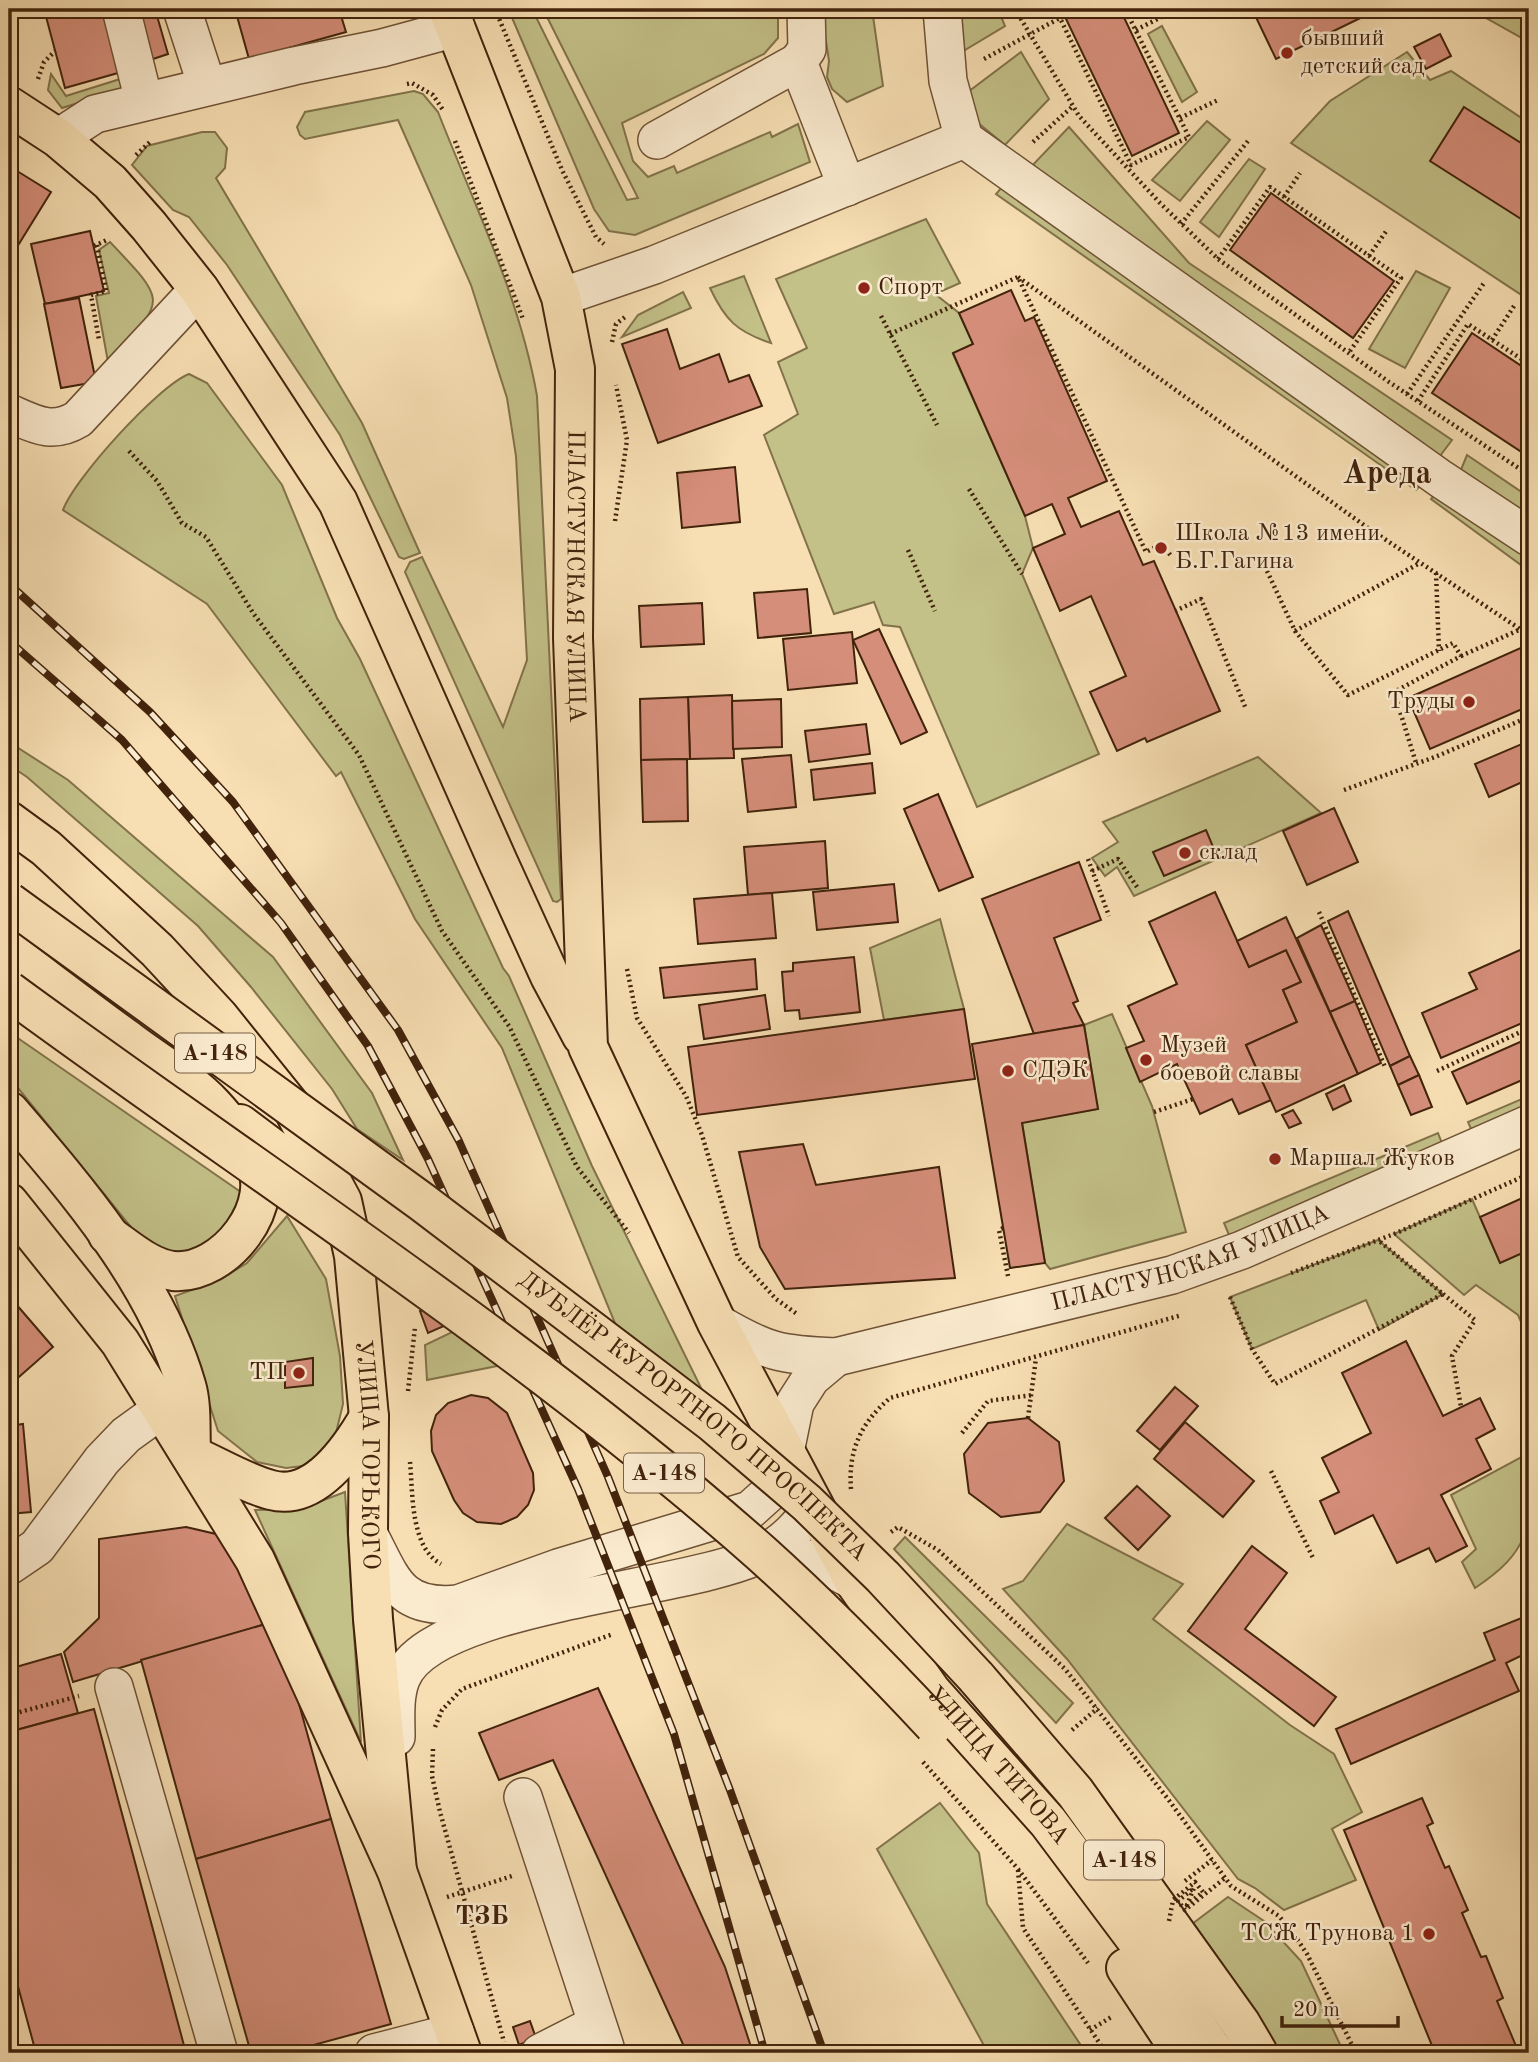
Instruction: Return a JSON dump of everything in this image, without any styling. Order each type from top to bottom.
[{"type":"main road","name":"ПЛАСТУНСКАЯ УЛИЦА","points":[[452,18],[561,297],[575,369],[573,638],[588,1047],[640,1153],[717,1323]]},
{"type":"main road","points":[[9,106],[58,138],[110,182],[199,289],[338,502],[539,951],[588,1047]]},
{"type":"main road","name":"А-148","points":[[9,821],[46,848],[157,950],[219,1017],[293,1110],[342,1201]]},
{"type":"main road","name":"ДУБЛЁР КУРОРТНОГО ПРОСПЕКТА","points":[[9,902],[621,1351],[712,1422],[807,1503],[883,1577],[976,1677],[1169,1907],[1258,2053]]},
{"type":"main road","name":"А-148","points":[[9,951],[342,1201]]},
{"type":"main road","name":"А-148","points":[[9,991],[372,1248],[584,1407],[760,1552],[848,1635],[934,1725],[1022,1829],[1126,1968],[1182,2053]]},
{"type":"main road","name":"А-148","points":[[108,1235],[149,1264],[186,1271],[208,1262],[242,1235],[256,1214],[261,1187],[259,1172],[253,1158],[212,1104]]},
{"type":"main road","name":"А-148","points":[[9,1111],[108,1235],[142,1289],[175,1355],[187,1387],[191,1455]]},
{"type":"main road","name":"УЛИЦА ГОРЬКОГО","points":[[342,1201],[354,1256],[369,1417],[368,1533],[373,1619],[397,1871]]},
{"type":"main road","name":"УЛИЦА ГОРЬКОГО","points":[[9,1203],[120,1342],[255,1560],[397,1871],[459,2043]]},
{"type":"main road","name":"УЛИЦА ТИТОВА","points":[[717,1323],[853,1581],[931,1690],[1048,1822],[1141,1946],[1215,2053]]},
{"type":"main road","points":[[191,1455],[273,1491],[296,1488],[322,1478],[351,1449],[369,1417]]},
{"type":"street","points":[[121,9],[144,102]]},
{"type":"street","points":[[182,9],[207,86]]},
{"type":"street","points":[[657,140],[798,62],[807,49],[806,9]]},
{"type":"street","points":[[942,9],[948,81],[964,139],[1441,479],[1529,537]]},
{"type":"street","points":[[58,138],[95,114],[207,86],[382,48],[452,18]]},
{"type":"street","points":[[798,62],[847,187]]},
{"type":"street","points":[[561,297],[654,265],[964,139]]},
{"type":"street","points":[[9,413],[42,428],[56,429],[78,419],[199,289]]},
{"type":"street","name":"ПЛАСТУНСКАЯ УЛИЦА","points":[[836,1357],[1172,1275],[1306,1223],[1529,1124]]},
{"type":"street","points":[[717,1323],[758,1347],[790,1355],[836,1357]]},
{"type":"street","points":[[368,1533],[397,1588],[407,1597],[422,1604],[458,1604],[558,1568],[705,1526],[750,1510],[770,1492],[785,1452],[795,1403],[811,1378],[836,1357]]},
{"type":"street","points":[[9,1566],[37,1546],[118,1443],[162,1409]]},
{"type":"street","points":[[397,1871],[396,1699],[401,1677],[416,1658],[474,1629],[568,1599],[724,1567],[766,1552],[794,1532],[813,1507]]},
{"type":"street","points":[[766,1552],[815,1560],[853,1581]]},
{"type":"street","points":[[114,1687],[219,2053]]},
{"type":"street","points":[[523,1797],[600,2036],[540,2053]]},
{"type":"street","points":[[373,2053],[459,2043]]},
{"type":"path","points":[[495,9],[572,190],[596,237],[608,247]]},
{"type":"path","points":[[1015,9],[1079,116],[1181,224],[1218,259],[1408,394],[1529,475]]},
{"type":"path","points":[[948,81],[1029,32],[1077,9]]},
{"type":"path","points":[[1060,18],[1131,165],[1189,137],[1125,9]]},
{"type":"path","points":[[1135,30],[1173,11]]},
{"type":"path","points":[[412,83],[433,95],[446,118]]},
{"type":"path","points":[[1180,118],[1218,100]]},
{"type":"path","points":[[133,159],[147,143],[159,139]]},
{"type":"path","points":[[454,140],[524,323]]},
{"type":"path","points":[[1181,224],[1248,141]]},
{"type":"path","points":[[1284,197],[1300,173]]},
{"type":"path","points":[[1218,259],[1270,187],[1370,256],[1401,278],[1350,351]]},
{"type":"path","points":[[563,196],[572,190]]},
{"type":"path","points":[[1370,256],[1387,230]]},
{"type":"path","points":[[94,246],[97,245],[106,291],[91,295],[101,350]]},
{"type":"path","points":[[890,334],[1018,277]]},
{"type":"path","points":[[1018,277],[1146,552],[1162,544],[1171,556]]},
{"type":"path","points":[[1018,277],[1420,562],[1529,635]]},
{"type":"path","points":[[1408,394],[1484,283]]},
{"type":"path","points":[[1492,340],[1514,306]]},
{"type":"path","points":[[611,349],[616,324],[632,311]]},
{"type":"path","points":[[881,316],[937,425]]},
{"type":"path","points":[[1419,401],[1468,324],[1529,364]]},
{"type":"path","points":[[614,529],[627,440],[615,377]]},
{"type":"path","points":[[129,451],[157,481],[182,523],[206,537],[253,613],[359,755],[442,931],[509,1026],[577,1167],[634,1236],[629,1222]]},
{"type":"path","points":[[969,489],[1022,574]]},
{"type":"path","points":[[908,550],[935,611]]},
{"type":"path","points":[[1295,631],[1420,562]]},
{"type":"path","points":[[1267,571],[1295,631],[1348,695],[1453,643],[1461,656]]},
{"type":"path","points":[[1436,573],[1438,650]]},
{"type":"path","points":[[1175,611],[1201,599],[1246,709]]},
{"type":"path","points":[[1416,763],[1394,692],[1461,656],[1521,629]]},
{"type":"path","points":[[1344,790],[1529,717]]},
{"type":"path","points":[[1088,859],[1109,916]]},
{"type":"path","points":[[1092,871],[1118,859],[1137,887]]},
{"type":"path","points":[[1319,912],[1385,1067]]},
{"type":"path","points":[[624,956],[637,1018],[686,1096],[702,1135],[738,1257],[776,1299],[803,1317]]},
{"type":"path","points":[[1437,1071],[1529,1028]]},
{"type":"path","points":[[1154,1112],[1193,1100]]},
{"type":"path","points":[[1003,1228],[999,1230],[1009,1280]]},
{"type":"path","points":[[1378,1240],[1475,1320],[1452,1356],[1461,1407]]},
{"type":"path","points":[[999,1283],[1019,1277]]},
{"type":"path","points":[[1230,1297],[1252,1349],[1275,1384],[1443,1294]]},
{"type":"path","points":[[1028,1418],[1036,1358]]},
{"type":"path","points":[[962,1433],[988,1401],[1032,1395]]},
{"type":"path","points":[[1271,1471],[1314,1560]]},
{"type":"path","points":[[898,1527],[938,1550],[1065,1669],[1098,1708],[1225,1878],[1244,1897],[1279,1916],[1293,1933],[1307,1954],[1356,2053]]},
{"type":"path","points":[[9,1715],[114,1687]]},
{"type":"path","points":[[1066,1735],[1098,1708]]},
{"type":"path","points":[[919,1756],[1018,1869],[1091,1966]]},
{"type":"path","points":[[1169,1907],[1212,1860]]},
{"type":"path","points":[[1018,1869],[1018,1904],[1023,1928],[1106,2053]]},
{"type":"path","points":[[1169,1907],[1173,1900],[1195,1882],[1203,1892],[1187,1905],[1194,1888],[1178,1901],[1185,1910],[1225,1878]]},
{"type":"path","points":[[475,1888],[490,1883]]},
{"type":"path","points":[[1090,2030],[1116,2014]]},
{"type":"shaded area","points":[[516,9],[532,9],[627,200],[638,198],[543,9],[778,9],[778,38],[764,54],[622,123],[633,161],[648,177],[674,166],[677,173],[770,132],[772,137],[798,124],[810,162],[635,235],[609,231],[594,209],[510,13]]},
{"type":"shaded area","points":[[821,9],[872,9],[883,86],[847,102],[832,89],[827,77],[829,61]]},
{"type":"shaded area","points":[[961,9],[998,9],[1005,26],[960,53]]},
{"type":"shaded area","points":[[1470,9],[1529,9],[1529,42]]},
{"type":"shaded area","points":[[1162,26],[1197,92],[1182,102],[1148,34]]},
{"type":"shaded area","points":[[1021,52],[1049,99],[1005,145],[972,118],[968,92]]},
{"type":"shaded area","points":[[1407,52],[1430,80],[1451,71],[1529,123],[1529,300],[1291,143],[1330,101]]},
{"type":"shaded area","points":[[51,74],[66,96],[133,75],[132,86],[62,108],[48,90]]},
{"type":"shaded area","points":[[414,91],[423,94],[438,112],[481,216],[508,287],[537,396],[561,899],[557,902],[553,901],[405,572],[410,562],[422,557],[503,727],[527,660],[516,456],[507,398],[471,285],[398,120],[305,139],[297,127],[305,112]]},
{"type":"shaded area","points":[[1207,121],[1230,140],[1180,201],[1152,180]]},
{"type":"shaded area","points":[[1069,127],[1189,263],[1452,440],[1437,460],[1026,172]]},
{"type":"shaded area","points":[[202,132],[215,132],[227,148],[225,168],[216,178],[362,423],[420,553],[404,559],[399,557],[340,435],[227,265],[189,217],[173,210],[132,165],[147,146]]},
{"type":"shaded area","points":[[1249,159],[1265,169],[1219,237],[1200,222]]},
{"type":"shaded area","points":[[1008,180],[1427,479],[1416,490],[996,194]]},
{"type":"shaded area","points":[[926,219],[960,283],[935,294],[959,313],[973,344],[953,354],[1025,516],[1033,548],[1022,574],[1099,754],[977,807],[900,627],[883,625],[874,602],[834,614],[764,435],[798,414],[778,362],[807,348],[776,279]]},
{"type":"shaded area","points":[[110,242],[143,278],[151,291],[153,302],[150,313],[141,326],[108,362],[96,296],[109,293],[99,250]]},
{"type":"shaded area","points":[[1416,271],[1450,288],[1405,368],[1369,349]]},
{"type":"shaded area","points":[[744,276],[771,343],[749,334],[733,323],[721,309],[710,288]]},
{"type":"shaded area","points":[[683,292],[691,308],[622,337],[638,315]]},
{"type":"shaded area","points":[[189,374],[207,383],[282,485],[337,618],[360,659],[509,976],[592,1166],[704,1394],[619,1333],[502,1048],[415,919],[341,772],[336,776],[207,604],[63,510],[83,477],[138,414],[175,382]]},
{"type":"shaded area","points":[[1467,455],[1529,497],[1529,525],[1458,477]]},
{"type":"shaded area","points":[[1441,487],[1529,548],[1529,571],[1431,499]]},
{"type":"shaded area","points":[[9,742],[68,780],[273,957],[372,1093],[403,1160],[357,1129],[332,1089],[251,987],[198,926],[27,777],[9,765]]},
{"type":"shaded area","points":[[1258,757],[1321,813],[1134,896],[1117,867],[1105,876],[1092,858],[1118,842],[1103,822]]},
{"type":"shaded area","points":[[940,919],[964,1009],[884,1020],[870,948]]},
{"type":"shaded area","points":[[1112,1014],[1152,1106],[1186,1232],[1050,1269],[1045,1263],[1022,1122],[1098,1109],[1084,1025]]},
{"type":"shaded area","points":[[9,1032],[248,1197],[242,1248],[152,1253],[9,1077]]},
{"type":"shaded area","points":[[1529,1096],[1529,1114],[1475,1138],[1468,1122]]},
{"type":"shaded area","points":[[1438,1133],[1443,1146],[1229,1235],[1224,1223]]},
{"type":"shaded area","points":[[1472,1199],[1500,1263],[1529,1250],[1529,1340],[1518,1315],[1476,1285],[1464,1295],[1394,1234]]},
{"type":"shaded area","points":[[287,1216],[326,1279],[340,1356],[343,1404],[335,1437],[324,1450],[303,1466],[286,1468],[257,1462],[218,1431],[175,1296],[221,1279],[247,1263]]},
{"type":"shaded area","points":[[1378,1240],[1443,1294],[1379,1330],[1366,1300],[1252,1349],[1230,1297]]},
{"type":"shaded area","points":[[473,1322],[502,1365],[427,1380],[425,1345]]},
{"type":"shaded area","points":[[1529,1453],[1529,1515],[1520,1545],[1510,1559],[1475,1588],[1462,1562],[1476,1549],[1451,1495]]},
{"type":"shaded area","points":[[345,1492],[361,1742],[255,1510],[300,1509]]},
{"type":"shaded area","points":[[1067,1524],[1183,1584],[1153,1619],[1290,1725],[1334,1754],[1362,1812],[1332,1829],[1356,1880],[1284,1910],[1238,1879],[1067,1659],[1003,1589],[1023,1581]]},
{"type":"shaded area","points":[[905,1537],[1073,1703],[1056,1723],[894,1549]]},
{"type":"shaded area","points":[[940,1803],[979,1853],[987,1904],[1086,2053],[988,2053],[877,1849]]},
{"type":"shaded area","points":[[1228,1897],[1264,1921],[1301,1961],[1344,2053],[1275,2053],[1192,1924]]},
{"type":"building","points":[[44,9],[109,9],[125,71],[65,88]]},
{"type":"building","points":[[131,9],[155,9],[168,54],[144,62]]},
{"type":"building","points":[[235,9],[339,9],[346,32],[249,59]]},
{"type":"building","points":[[1087,9],[1120,9],[1179,133],[1132,156],[1066,19]]},
{"type":"building","points":[[1252,9],[1379,9],[1276,59]]},
{"type":"building","points":[[1440,34],[1451,56],[1426,69],[1414,47]]},
{"type":"building","points":[[1464,107],[1529,148],[1529,224],[1430,161]]},
{"type":"building","points":[[9,166],[51,192],[9,260]]},
{"type":"building","points":[[1271,193],[1394,281],[1353,338],[1230,250]]},
{"type":"building","points":[[90,231],[104,291],[45,304],[31,244]]},
{"type":"building","points":[[1011,290],[1025,321],[1034,317],[1107,481],[1068,498],[1081,527],[1119,511],[1143,565],[1154,561],[1220,711],[1147,742],[1145,738],[1117,751],[1090,692],[1126,676],[1091,596],[1060,611],[1033,548],[1065,534],[1052,504],[1025,516],[953,353],[973,344],[959,313]]},
{"type":"building","points":[[79,298],[96,382],[61,388],[44,304]]},
{"type":"building","points":[[667,329],[680,369],[719,354],[729,382],[749,375],[762,406],[658,443],[622,344]]},
{"type":"building","points":[[1472,333],[1529,371],[1529,457],[1432,393]]},
{"type":"building","points":[[735,467],[740,522],[682,528],[677,473]]},
{"type":"building","points":[[807,589],[811,633],[758,638],[754,593]]},
{"type":"building","points":[[702,603],[704,644],[641,647],[639,606]]},
{"type":"building","points":[[879,629],[927,732],[901,744],[853,640]]},
{"type":"building","points":[[852,632],[857,683],[788,690],[783,639]]},
{"type":"building","name":"Труды","points":[[1525,646],[1529,657],[1529,706],[1430,749],[1408,698]]},
{"type":"building","points":[[732,695],[734,758],[690,759],[688,697]]},
{"type":"building","points":[[688,697],[690,759],[641,760],[640,699]]},
{"type":"building","points":[[781,699],[782,747],[733,749],[732,701]]},
{"type":"building","points":[[866,724],[870,754],[809,762],[805,731]]},
{"type":"building","points":[[1529,741],[1529,779],[1489,797],[1475,764]]},
{"type":"building","points":[[791,755],[796,807],[748,812],[742,759]]},
{"type":"building","points":[[687,759],[688,821],[643,822],[641,760]]},
{"type":"building","points":[[872,763],[875,793],[814,800],[811,770]]},
{"type":"building","points":[[938,794],[973,877],[939,891],[904,809]]},
{"type":"building","points":[[1334,808],[1358,862],[1307,885],[1283,831]]},
{"type":"building","name":"склад","points":[[1206,830],[1216,854],[1164,876],[1153,852]]},
{"type":"building","points":[[825,841],[828,888],[748,895],[744,847]]},
{"type":"building","points":[[1079,862],[1101,920],[1054,938],[1078,1001],[1073,1003],[1084,1025],[1034,1034],[982,899]]},
{"type":"building","points":[[894,884],[898,922],[817,930],[813,892]]},
{"type":"building","points":[[1215,892],[1249,967],[1286,950],[1301,982],[1283,990],[1297,1022],[1246,1045],[1271,1100],[1239,1114],[1232,1099],[1200,1114],[1177,1064],[1140,1082],[1126,1048],[1144,1041],[1128,1006],[1177,984],[1149,922]]},
{"type":"building","points":[[772,893],[776,938],[698,944],[694,899]]},
{"type":"building","points":[[1348,911],[1410,1056],[1390,1066],[1328,921]]},
{"type":"building","points":[[1286,917],[1358,1074],[1276,1112],[1246,1045],[1297,1022],[1283,990],[1301,982],[1286,950],[1249,967],[1237,941]]},
{"type":"building","points":[[1321,925],[1355,1001],[1330,1012],[1297,938]]},
{"type":"building","points":[[1529,946],[1529,1020],[1441,1058],[1422,1013],[1477,989],[1469,973]]},
{"type":"building","points":[[854,957],[860,1012],[800,1019],[799,1010],[785,1011],[782,972],[793,971],[793,963]]},
{"type":"building","points":[[755,959],[757,989],[664,998],[660,968]]},
{"type":"building","points":[[765,995],[770,1029],[704,1039],[699,1005]]},
{"type":"building","points":[[1355,1001],[1381,1063],[1358,1074],[1330,1012]]},
{"type":"building","points":[[964,1009],[975,1079],[697,1115],[688,1047]]},
{"type":"building","points":[[1084,1025],[1098,1109],[1022,1123],[1045,1263],[1010,1268],[972,1044]]},
{"type":"building","points":[[1529,1038],[1529,1077],[1467,1104],[1452,1072]]},
{"type":"building","points":[[1410,1056],[1419,1075],[1398,1085],[1390,1066]]},
{"type":"building","points":[[1419,1075],[1432,1107],[1411,1115],[1398,1085]]},
{"type":"building","points":[[1344,1085],[1351,1101],[1333,1110],[1326,1094]]},
{"type":"building","points":[[1293,1110],[1301,1123],[1289,1128],[1282,1115]]},
{"type":"building","points":[[803,1144],[816,1185],[939,1167],[955,1278],[785,1289],[760,1247],[739,1152]]},
{"type":"building","points":[[1529,1195],[1529,1250],[1500,1263],[1480,1217]]},
{"type":"building","points":[[9,1296],[53,1347],[11,1384],[9,1381]]},
{"type":"building","points":[[443,1302],[453,1322],[428,1333],[420,1311]]},
{"type":"building","points":[[1406,1341],[1443,1416],[1480,1398],[1495,1429],[1476,1439],[1491,1469],[1441,1495],[1467,1546],[1436,1562],[1429,1548],[1397,1563],[1373,1515],[1335,1534],[1320,1501],[1339,1492],[1322,1458],[1371,1433],[1342,1373]]},
{"type":"building","name":"ТП","points":[[313,1358],[313,1385],[285,1388],[285,1362]]},
{"type":"building","points":[[1175,1387],[1198,1406],[1160,1450],[1137,1431]]},
{"type":"building","points":[[471,1395],[488,1398],[507,1413],[533,1473],[534,1490],[528,1505],[517,1517],[501,1524],[477,1522],[463,1513],[454,1500],[432,1451],[431,1431],[436,1415],[448,1403]]},
{"type":"building","points":[[1028,1418],[1059,1442],[1064,1481],[1040,1512],[1001,1517],[969,1493],[964,1454],[988,1423]]},
{"type":"building","points":[[1185,1422],[1254,1481],[1223,1517],[1154,1459]]},
{"type":"building","points":[[23,1424],[31,1512],[9,1514],[9,1426]]},
{"type":"building","points":[[1137,1486],[1170,1516],[1138,1550],[1105,1518]]},
{"type":"building","points":[[186,1527],[216,1534],[235,1550],[276,1621],[73,1682],[64,1652],[99,1618],[99,1539]]},
{"type":"building","points":[[1252,1546],[1287,1573],[1245,1629],[1336,1697],[1314,1726],[1188,1631]]},
{"type":"building","points":[[1524,1617],[1529,1629],[1529,1652],[1506,1663],[1519,1691],[1351,1764],[1336,1729],[1495,1660],[1484,1633]]},
{"type":"building","points":[[276,1621],[331,1819],[196,1859],[141,1660]]},
{"type":"building","points":[[61,1654],[78,1713],[9,1732],[9,1669]]},
{"type":"building","points":[[598,1688],[725,1967],[753,2053],[687,2053],[553,1760],[499,1780],[479,1733]]},
{"type":"building","points":[[94,1709],[186,2053],[36,2053],[9,1953],[9,1732]]},
{"type":"building","name":"ТСЖ Трунова 1","points":[[1422,1798],[1433,1823],[1427,1826],[1445,1868],[1449,1866],[1468,1910],[1462,1913],[1481,1957],[1486,1956],[1503,1998],[1497,2001],[1519,2053],[1435,2053],[1344,1830]]},
{"type":"building","points":[[331,1819],[391,2024],[284,2053],[251,2053],[196,1859]]},
{"type":"building","points":[[530,2021],[536,2038],[519,2045],[513,2027]]},
{"type":"railway","points":[[9,584],[150,712],[233,802],[398,1030],[459,1141],[608,1477],[730,1790],[824,2053]]},
{"type":"railway","points":[[9,641],[122,740],[281,923],[368,1046],[428,1159],[578,1489],[674,1734],[765,2053]]},
{"type":"place","name":"бывший детский сад","points":[[1287,53]]},
{"type":"place","name":"Спорт","points":[[864,288]]},
{"type":"place","name":"Школа №13 имени Б.Г.Гагина","points":[[1161,548]]},
{"type":"place","name":"Труды","points":[[1469,702]]},
{"type":"place","name":"склад","points":[[1185,853]]},
{"type":"place","name":"Музей боевой славы","points":[[1146,1060]]},
{"type":"place","name":"СДЭК","points":[[1008,1071]]},
{"type":"place","name":"Маршал Жуков","points":[[1275,1159]]},
{"type":"place","name":"ТП","points":[[299,1373]]},
{"type":"place","name":"ТСЖ Трунова 1","points":[[1429,1934]]},
{"type":"district","name":"Ареда","points":[[1387,475]]},
{"type":"district","name":"ТЗБ","points":[[482,1917]]}]
